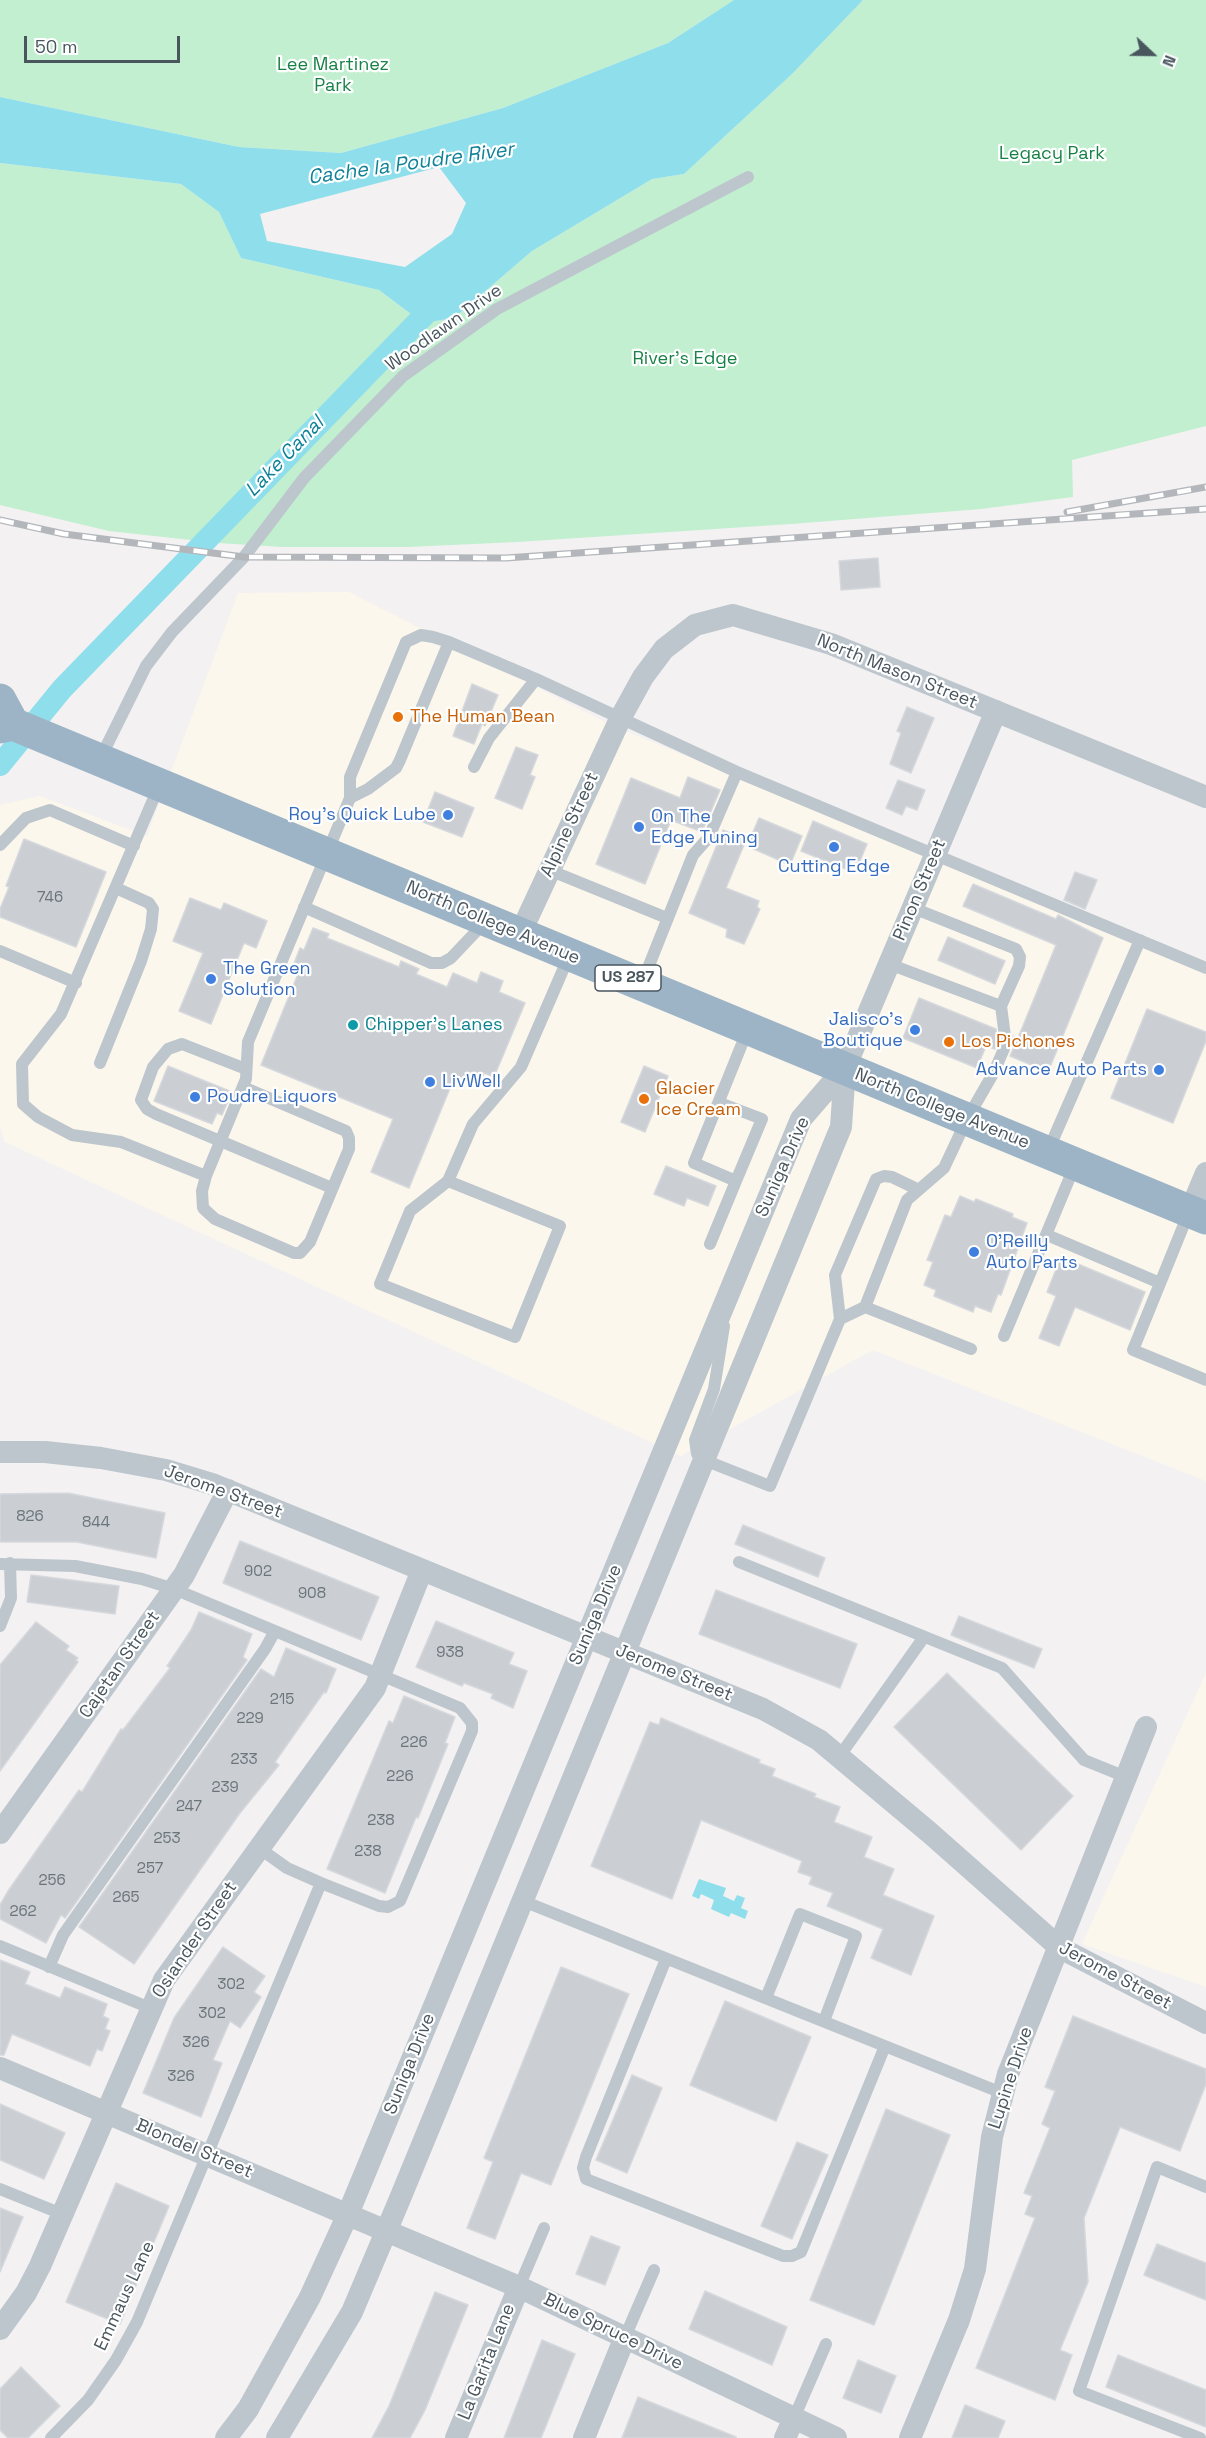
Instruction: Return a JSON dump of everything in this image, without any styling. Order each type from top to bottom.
[{"type":"highway","name":"North College Avenue","points":[[4,717],[49,739],[1198,1214]]},
{"type":"street","name":"North Mason Street","points":[[621,717],[643,677],[664,649],[695,625],[733,615],[831,644],[1206,797]]},
{"type":"street","name":"Pinon Street","points":[[845,1068],[996,711]]},
{"type":"street","name":"Alpine Street","points":[[520,934],[621,717]]},
{"type":"street","name":"Suniga Drive","points":[[226,2438],[248,2409],[299,2317],[348,2214],[801,1119],[845,1068]]},
{"type":"street","name":"Suniga Drive","points":[[277,2438],[352,2312],[387,2230],[841,1127],[845,1068]]},
{"type":"street","points":[[1198,1214],[1206,1173]]},
{"type":"street","name":"Jerome Street","points":[[0,1452],[45,1452],[101,1458],[166,1470],[228,1490],[763,1709],[819,1740],[1060,1948],[1206,2023]]},
{"type":"street","name":"Cajetan Street","points":[[0,1833],[174,1589],[228,1490]]},
{"type":"street","name":"Osiander Street","points":[[0,2329],[26,2293],[164,1980],[375,1688],[422,1570]]},
{"type":"street","name":"Lupine Drive","points":[[910,2438],[959,2320],[975,2269],[992,2137],[1002,2093],[1146,1727]]},
{"type":"street","name":"Blondel Street","points":[[0,2068],[387,2230]]},
{"type":"street","name":"Blue Spruce Drive","points":[[387,2230],[519,2287],[625,2337],[789,2428],[836,2438]]},
{"type":"street","name":"La Garita Lane","points":[[456,2438],[519,2287]]},
{"type":"street","points":[[584,2438],[625,2337]]},
{"type":"lane","name":"Woodlawn Drive","points":[[100,760],[146,666],[172,632],[244,557],[304,478],[403,376],[497,309],[748,177]]},
{"type":"lane","points":[[243,1087],[346,1131],[350,1143],[349,1149],[306,1250],[294,1253],[215,1219],[203,1208],[202,1191],[220,1140],[243,1087],[248,1042],[350,798],[350,777],[406,642],[421,635],[449,642],[621,717],[737,772],[1206,968]]},
{"type":"lane","points":[[350,798],[368,789],[396,768],[449,642]]},
{"type":"lane","points":[[474,767],[489,738],[536,679]]},
{"type":"lane","points":[[641,984],[693,855],[710,837],[737,772]]},
{"type":"lane","points":[[160,785],[61,1014],[22,1064],[23,1104],[46,1122],[72,1135],[121,1142],[206,1176]]},
{"type":"lane","points":[[0,845],[26,818],[50,810],[134,846]]},
{"type":"lane","points":[[549,870],[667,918]]},
{"type":"lane","points":[[100,1063],[141,961],[151,929],[153,909],[149,903],[116,888]]},
{"type":"lane","points":[[304,907],[431,963],[442,963],[452,958],[487,920]]},
{"type":"lane","points":[[840,1319],[865,1307],[906,1200],[944,1168],[1006,1044],[1001,1006],[1018,966],[1020,957],[1016,949],[913,908]]},
{"type":"lane","points":[[1004,1336],[1047,1235],[1062,1158],[1140,940]]},
{"type":"lane","points":[[0,951],[76,983]]},
{"type":"lane","points":[[448,1181],[560,1226],[514,1337],[380,1284],[410,1211],[448,1181],[473,1124],[521,1067],[570,955]]},
{"type":"lane","points":[[889,964],[1001,1006]]},
{"type":"lane","points":[[736,1181],[694,1163],[720,1103],[748,1027]]},
{"type":"lane","points":[[246,1069],[182,1044],[168,1049],[153,1067],[141,1100],[147,1110],[332,1188]]},
{"type":"lane","points":[[710,1244],[762,1119],[720,1103]]},
{"type":"lane","points":[[728,1295],[714,1389],[695,1440],[697,1454],[704,1460],[770,1486],[840,1319],[835,1275],[876,1179],[884,1176],[892,1177],[917,1189]]},
{"type":"lane","points":[[1198,1214],[1160,1283],[1133,1350],[1206,1380]]},
{"type":"lane","points":[[1047,1235],[1160,1283]]},
{"type":"lane","points":[[865,1307],[971,1349]]},
{"type":"lane","points":[[739,1562],[1002,1668],[1084,1760],[1126,1777]]},
{"type":"lane","points":[[0,1626],[11,1598],[5,1564],[75,1566],[131,1576],[174,1589],[460,1708],[468,1715],[472,1723],[471,1731],[399,1901],[388,1907],[379,1906],[287,1868],[259,1848]]},
{"type":"lane","points":[[49,1967],[63,1935],[265,1649],[275,1631]]},
{"type":"lane","points":[[839,1757],[924,1637]]},
{"type":"lane","name":"Emmaus Lane","points":[[51,2438],[88,2400],[117,2360],[137,2322],[321,1883]]},
{"type":"lane","points":[[523,1901],[1002,2093]]},
{"type":"lane","points":[[766,1998],[800,1914],[856,1936],[824,2021]]},
{"type":"lane","points":[[0,1946],[150,2008]]},
{"type":"lane","points":[[666,1959],[586,2157],[583,2169],[586,2179],[783,2256],[792,2256],[801,2252],[885,2046]]},
{"type":"lane","points":[[1200,2438],[1079,2391],[1157,2167],[1206,2187]]},
{"type":"lane","points":[[0,2189],[62,2214]]},
{"type":"lane","points":[[519,2287],[544,2228]]},
{"type":"lane","points":[[625,2337],[654,2270]]},
{"type":"lane","points":[[789,2428],[826,2344]]},
{"type":"shaded area","points":[[349,592],[613,726],[1206,969],[1206,1481],[873,1350],[681,1456],[5,1142],[0,1127],[0,805],[40,796],[147,836],[238,593]]},
{"type":"shaded area","points":[[1206,1673],[1206,1987],[1082,1944]]},
{"type":"green space","name":"Lee Martinez Park","points":[[0,0],[734,0],[668,43],[503,108],[341,153],[239,147],[0,97]]},
{"type":"green space","name":"River's Edge","points":[[863,0],[1206,0],[1206,426],[1072,460],[1073,497],[981,509],[517,542],[407,547],[282,547],[218,543],[109,531],[0,505],[0,163],[181,184],[219,212],[241,258],[379,290],[423,323],[454,318],[532,251],[652,179],[684,174],[792,74]]},
{"type":"water","name":"Cache la Poudre River","points":[[734,0],[863,0],[792,74],[684,174],[652,179],[532,251],[454,318],[423,323],[379,290],[241,258],[219,212],[181,184],[0,163],[0,97],[239,147],[341,153],[503,108],[668,43]],"holes":[[[439,167],[466,203],[452,234],[405,267],[267,241],[260,214]]]},
{"type":"water","points":[[699,1879],[726,1888],[723,1896],[734,1901],[737,1895],[745,1898],[741,1908],[748,1911],[745,1919],[731,1913],[729,1917],[711,1909],[714,1900],[701,1894],[699,1899],[692,1896]]},
{"type":"building","points":[[878,558],[880,587],[841,590],[839,561]]},
{"type":"building","points":[[472,684],[498,695],[485,726],[482,724],[474,744],[453,736]]},
{"type":"building","points":[[907,707],[934,718],[911,773],[890,764],[901,733],[897,731]]},
{"type":"building","points":[[516,747],[538,755],[530,775],[535,777],[522,809],[495,798]]},
{"type":"building","name":"On The Edge Tuning","points":[[688,777],[720,790],[702,832],[671,820],[645,884],[596,864],[631,778],[680,798]]},
{"type":"building","points":[[898,780],[925,790],[917,810],[906,806],[902,815],[886,808]]},
{"type":"building","name":"Roy's Quick Lube","points":[[435,792],[474,808],[462,837],[423,822]]},
{"type":"building","points":[[759,818],[802,836],[790,865],[747,846]]},
{"type":"building","name":"Cutting Edge","points":[[813,821],[867,844],[855,873],[801,851]]},
{"type":"building","points":[[723,830],[746,840],[726,888],[759,901],[757,907],[760,909],[744,944],[726,937],[727,929],[689,913]]},
{"type":"building","points":[[24,839],[106,872],[76,947],[0,917],[0,909],[9,887],[6,886]]},
{"type":"building","points":[[1075,872],[1097,880],[1085,909],[1064,900]]},
{"type":"building","points":[[973,884],[1056,919],[1058,915],[1103,938],[1048,1072],[1010,1056],[1014,1047],[1013,1036],[1018,1038],[1056,945],[963,906]]},
{"type":"building","name":"The Green Solution","points":[[190,898],[221,910],[224,903],[267,921],[256,948],[244,943],[211,1024],[179,1011],[203,953],[173,941]]},
{"type":"building","name":"Chipper's Lanes","points":[[313,928],[329,934],[327,938],[399,967],[401,961],[419,969],[416,974],[447,987],[453,973],[477,983],[481,972],[503,981],[499,992],[525,1003],[494,1077],[484,1073],[479,1086],[455,1076],[409,1188],[371,1172],[393,1119],[261,1065],[300,969],[293,966],[300,948],[304,950]]},
{"type":"building","points":[[948,937],[1005,961],[995,984],[938,960]]},
{"type":"building","points":[[919,998],[996,1029],[998,1043],[995,1049],[986,1046],[977,1068],[903,1038]]},
{"type":"building","name":"Advance Auto Parts","points":[[1147,1009],[1206,1032],[1206,1041],[1173,1123],[1111,1098]]},
{"type":"building","name":"Poudre Liquors","points":[[168,1066],[232,1092],[222,1115],[217,1113],[212,1124],[154,1101]]},
{"type":"building","name":"Glacier Ice Cream","points":[[644,1066],[668,1076],[645,1132],[621,1122]]},
{"type":"building","points":[[666,1166],[716,1186],[708,1206],[687,1198],[684,1206],[654,1194]]},
{"type":"building","name":"O'Reilly Auto Parts","points":[[960,1196],[974,1202],[976,1199],[1013,1214],[1012,1217],[1027,1223],[1001,1295],[998,1294],[991,1312],[975,1306],[973,1312],[934,1296],[936,1290],[924,1285],[933,1262],[927,1260],[945,1215],[951,1217]]},
{"type":"building","points":[[1061,1257],[1145,1292],[1130,1330],[1075,1307],[1059,1346],[1039,1338],[1056,1296],[1047,1292]]},
{"type":"building","points":[[68,1493],[165,1513],[156,1558],[77,1542],[0,1542],[0,1494]]},
{"type":"building","points":[[743,1525],[825,1558],[818,1577],[735,1544]]},
{"type":"building","points":[[240,1541],[379,1597],[361,1640],[223,1583]]},
{"type":"building","points":[[31,1575],[119,1586],[115,1614],[27,1602]]},
{"type":"building","points":[[716,1590],[857,1644],[840,1688],[699,1634]]},
{"type":"building","points":[[199,1612],[252,1634],[243,1657],[247,1660],[65,1918],[61,1915],[46,1943],[0,1919],[0,1905],[8,1891],[79,1790],[82,1792],[121,1729],[123,1730],[170,1668],[167,1666],[191,1630]]},
{"type":"building","points":[[959,1616],[1042,1649],[1034,1668],[951,1635]]},
{"type":"building","points":[[436,1621],[514,1653],[509,1664],[527,1671],[513,1708],[491,1698],[493,1694],[464,1683],[462,1686],[416,1667]]},
{"type":"building","points":[[36,1622],[69,1646],[66,1650],[78,1658],[76,1660],[78,1662],[0,1771],[0,1665]]},
{"type":"building","points":[[286,1648],[336,1669],[326,1693],[324,1692],[275,1762],[279,1765],[240,1813],[134,1964],[79,1927],[261,1669],[274,1677]]},
{"type":"building","points":[[947,1673],[1073,1796],[1021,1850],[894,1727]]},
{"type":"building","points":[[404,1696],[455,1717],[445,1743],[448,1744],[385,1893],[327,1869],[389,1721],[393,1723]]},
{"type":"building","points":[[661,1718],[760,1760],[759,1763],[775,1769],[772,1776],[816,1794],[814,1797],[840,1807],[834,1822],[872,1837],[864,1857],[894,1869],[883,1895],[934,1916],[911,1975],[871,1958],[883,1929],[827,1906],[833,1893],[809,1884],[812,1877],[798,1872],[802,1861],[701,1820],[672,1899],[591,1866],[650,1722],[659,1725]]},
{"type":"building","points":[[223,1947],[265,1976],[254,1992],[261,1997],[240,2028],[230,2021],[213,2060],[222,2063],[201,2117],[143,2093],[174,2018]]},
{"type":"building","points":[[0,1960],[30,1972],[25,1984],[60,1998],[65,1987],[107,2004],[103,2016],[109,2019],[105,2029],[110,2031],[102,2051],[97,2049],[90,2066],[12,2034],[4,2055],[0,2055]]},
{"type":"building","points":[[561,1967],[629,1994],[551,2185],[521,2173],[495,2239],[467,2228],[493,2162],[484,2158]]},
{"type":"building","points":[[725,2001],[811,2037],[776,2121],[690,2085]]},
{"type":"building","points":[[1073,2016],[1206,2069],[1206,2084],[1180,2151],[1120,2127],[1084,2218],[1088,2282],[1060,2350],[1072,2355],[1055,2400],[976,2368],[1035,2218],[1025,2214],[1032,2196],[1024,2193],[1050,2128],[1042,2124],[1055,2091],[1045,2087]]},
{"type":"building","points":[[632,2075],[662,2088],[627,2173],[596,2160]]},
{"type":"building","points":[[0,2104],[65,2133],[44,2179],[0,2160]]},
{"type":"building","points":[[886,2109],[950,2135],[874,2325],[810,2300]]},
{"type":"building","points":[[797,2142],[828,2155],[792,2239],[761,2226]]},
{"type":"building","points":[[116,2183],[169,2206],[120,2324],[66,2302]]},
{"type":"building","points":[[0,2208],[23,2217],[0,2272]]},
{"type":"building","points":[[591,2236],[620,2247],[605,2285],[576,2274]]},
{"type":"building","points":[[1157,2244],[1206,2263],[1206,2300],[1144,2275]]},
{"type":"building","points":[[705,2291],[787,2327],[772,2365],[689,2329]]},
{"type":"building","points":[[435,2292],[468,2305],[425,2410],[410,2438],[372,2438],[389,2406]]},
{"type":"building","points":[[542,2340],[575,2354],[541,2438],[504,2438]]},
{"type":"building","points":[[1118,2355],[1206,2390],[1206,2427],[1106,2387]]},
{"type":"building","points":[[858,2360],[896,2376],[881,2413],[843,2398]]},
{"type":"building","points":[[21,2367],[60,2406],[28,2438],[8,2438],[0,2430],[0,2389]]},
{"type":"building","points":[[638,2397],[736,2437],[736,2438],[622,2438]]},
{"type":"building","points":[[965,2405],[1005,2421],[998,2438],[952,2438]]},
{"type":"waterway","name":"Lake Canal","points":[[0,765],[62,689],[440,299]]},
{"type":"railway","points":[[1067,512],[1206,487]]},
{"type":"railway","points":[[0,520],[64,534],[244,557],[506,558],[1206,509]]},
{"type":"place","name":"The Human Bean","points":[[398,717]]},
{"type":"place","name":"Roy's Quick Lube","points":[[448,815]]},
{"type":"place","name":"On The Edge Tuning","points":[[639,827]]},
{"type":"place","name":"Cutting Edge","points":[[834,847]]},
{"type":"place","name":"The Green Solution","points":[[211,979]]},
{"type":"place","name":"Chipper's Lanes","points":[[353,1025]]},
{"type":"place","name":"Jalisco's Boutique","points":[[915,1030]]},
{"type":"place","name":"Los Pichones","points":[[949,1042]]},
{"type":"place","name":"Advance Auto Parts","points":[[1159,1070]]},
{"type":"place","name":"LivWell","points":[[430,1082]]},
{"type":"place","name":"Poudre Liquors","points":[[195,1097]]},
{"type":"place","name":"Glacier Ice Cream","points":[[644,1099]]},
{"type":"place","name":"O'Reilly Auto Parts","points":[[974,1252]]},
{"type":"park label","name":"Legacy Park","points":[[1052,154]]}]
